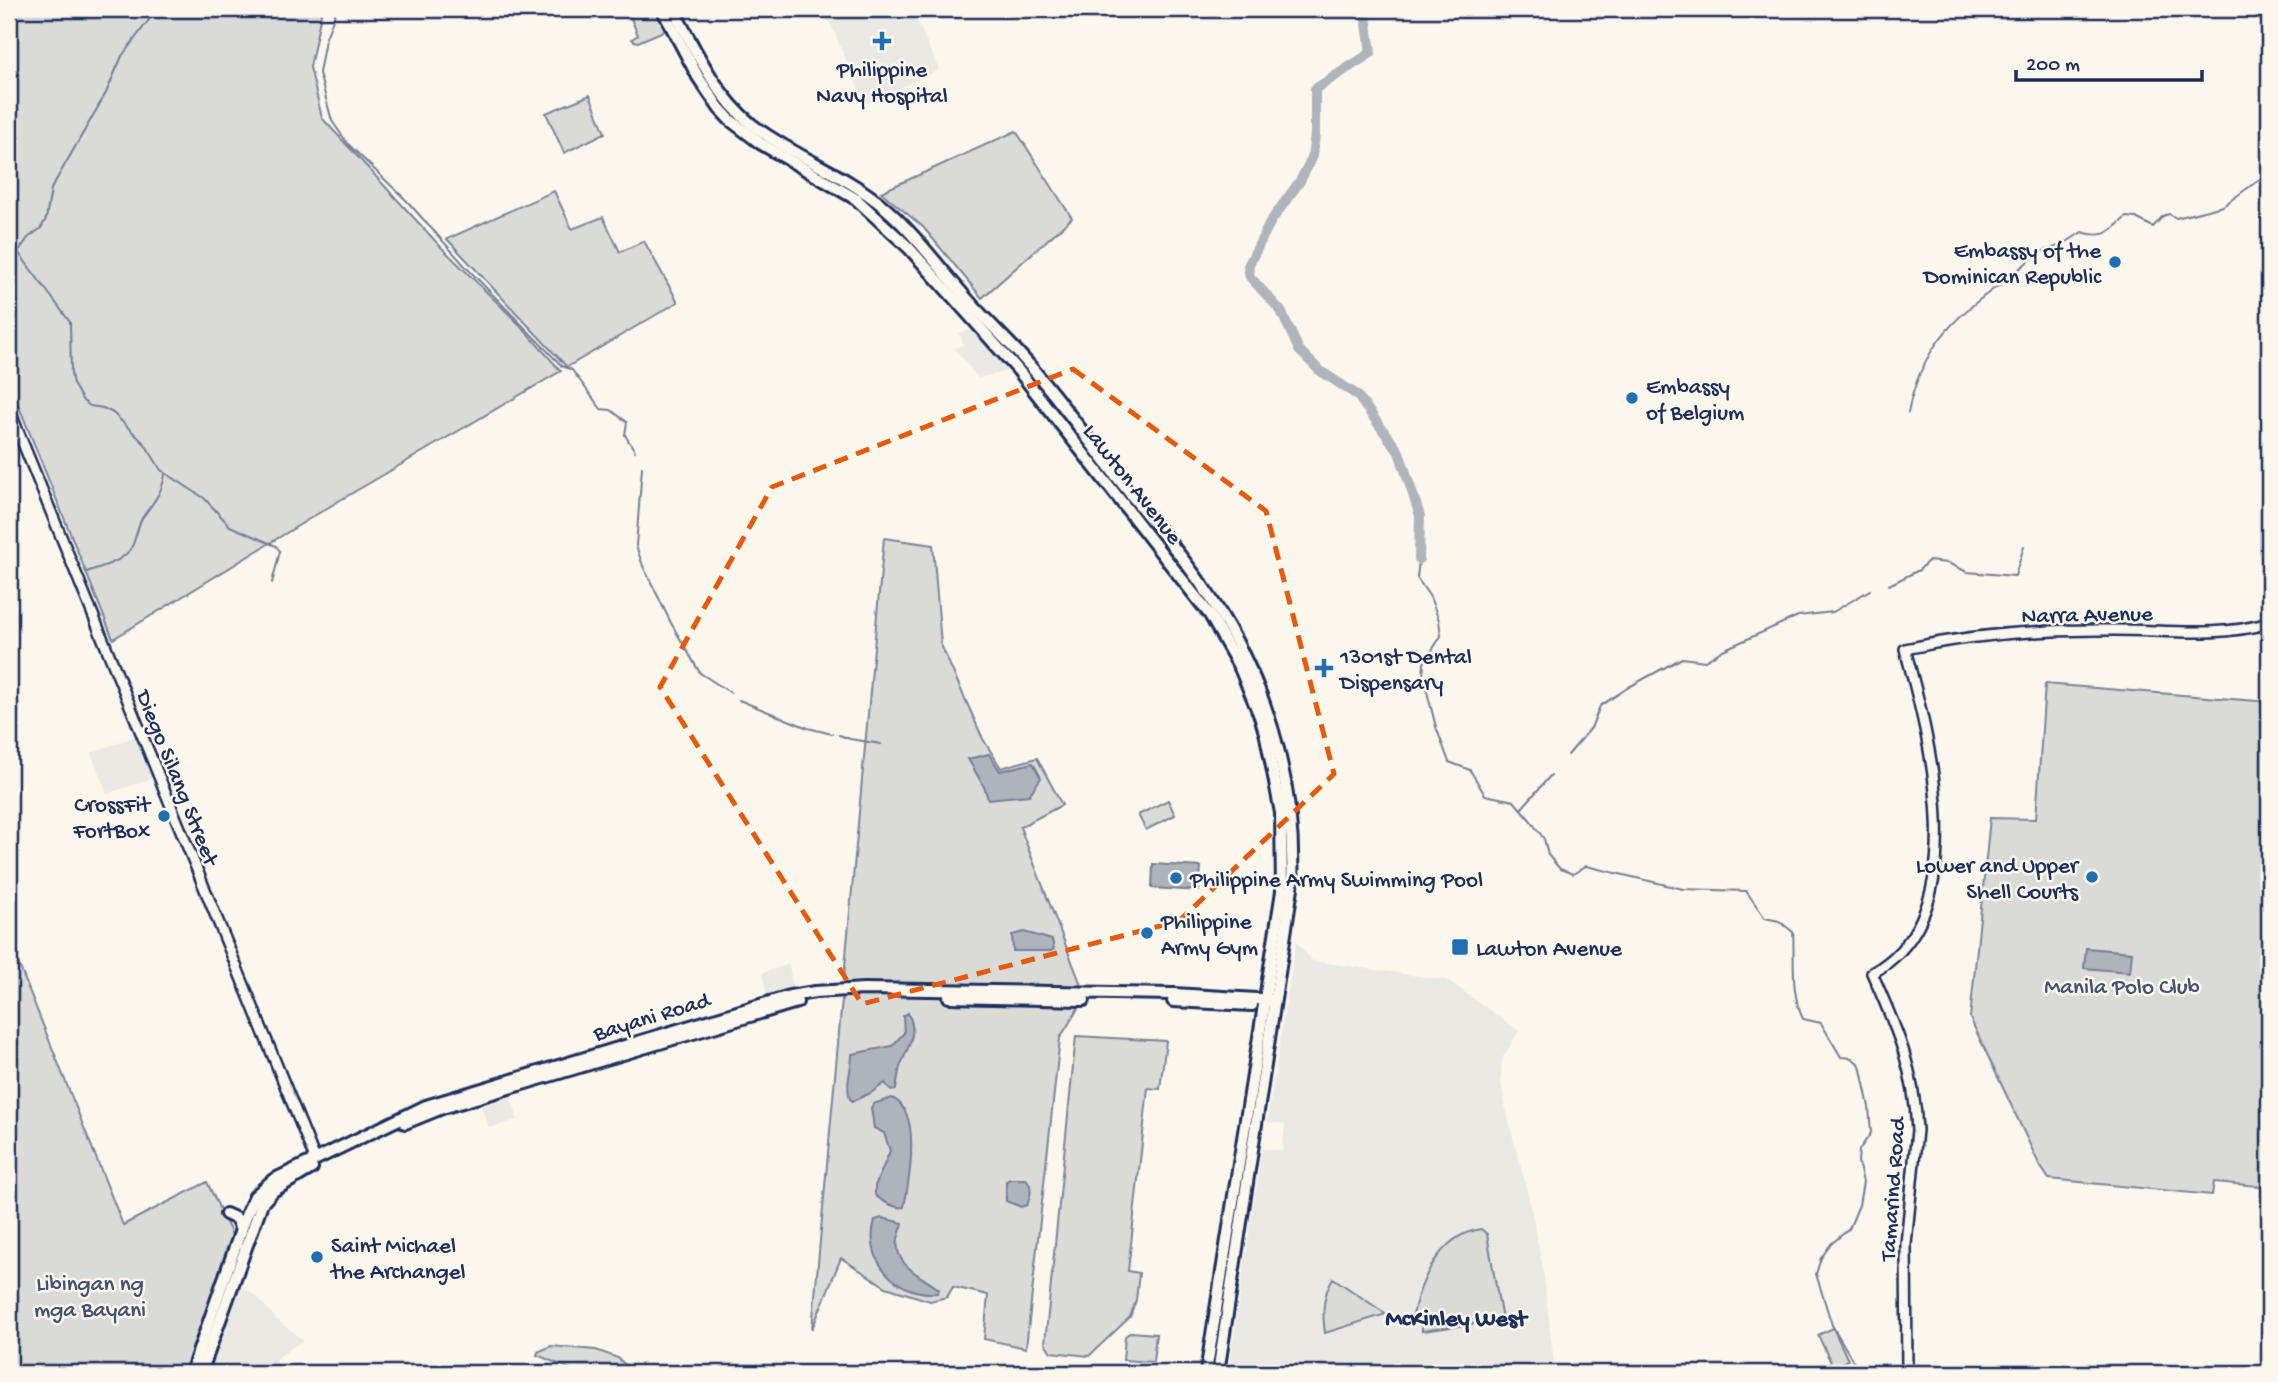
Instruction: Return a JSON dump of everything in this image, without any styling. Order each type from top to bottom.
[{"type":"main road","name":"Lawton Avenue","points":[[662,9],[698,77],[719,108],[746,134],[856,200],[909,248],[1018,370],[1210,615],[1240,668],[1260,716],[1281,813],[1282,891],[1268,982],[1270,1003],[1261,1026],[1206,1373]]},
{"type":"main road","name":"Lawton Avenue","points":[[673,9],[718,88],[750,123],[866,193],[911,233],[978,311],[1026,360],[1218,609],[1244,655],[1264,700],[1278,744],[1288,795],[1292,888],[1270,1003],[1218,1373]]},
{"type":"main road","points":[[1261,1026],[1255,1013],[1242,1000],[1268,982]]},
{"type":"main road","name":"Bayani Road","points":[[191,1373],[251,1202],[260,1189],[315,1159],[426,1106],[737,1010],[816,992],[864,989],[1270,1003]]},
{"type":"main road","name":"Bayani Road","points":[[201,1373],[264,1200],[282,1185],[321,1163],[428,1113],[752,1014],[815,999],[857,996],[1174,998]]},
{"type":"main road","points":[[226,1214],[237,1219],[241,1232]]},
{"type":"street","name":"Diego Silang Street","points":[[9,409],[315,1159]]},
{"type":"street","name":"Narra Avenue","points":[[1872,973],[1894,959],[1917,926],[1928,899],[1936,853],[1937,826],[1932,760],[1905,649],[1947,640],[2018,632],[2115,630],[2202,633],[2235,631],[2269,623]]},
{"type":"street","name":"Tamarind Road","points":[[1872,973],[1907,1056],[1916,1116],[1906,1244],[1907,1373]]},
{"type":"highlighted area","points":[[1073,369],[1266,511],[1334,774],[1179,921],[862,1004],[660,687],[772,487]]},
{"type":"shaded area","name":"Philippine Navy Hospital","points":[[834,9],[912,9],[939,70],[865,104],[826,13]]},
{"type":"shaded area","points":[[973,330],[1008,371],[978,378],[954,348],[964,345],[959,333]]},
{"type":"shaded area","points":[[136,736],[153,778],[107,794],[91,753]]},
{"type":"shaded area","points":[[989,754],[1000,771],[1033,763],[1041,778],[1029,795],[988,799],[968,759]]},
{"type":"shaded area","name":"Philippine Army Swimming Pool","points":[[1153,864],[1201,867],[1199,891],[1152,888]]},
{"type":"shaded area","points":[[1024,932],[1052,940],[1054,949],[1013,951],[1012,935]]},
{"type":"shaded area","name":"McKinley West","points":[[1296,941],[1312,961],[1447,980],[1519,1031],[1502,1059],[1501,1080],[1543,1270],[1555,1373],[1228,1373],[1262,1149],[1282,1151],[1285,1124],[1267,1122]]},
{"type":"shaded area","points":[[2086,948],[2132,952],[2130,972],[2084,968]]},
{"type":"shaded area","points":[[789,964],[793,989],[767,995],[762,973]]},
{"type":"shaded area","points":[[908,1013],[912,1034],[900,1067],[896,1090],[891,1091],[885,1083],[853,1101],[850,1099],[848,1087],[852,1054],[892,1046],[904,1033],[903,1016]]},
{"type":"shaded area","points":[[511,1097],[518,1120],[489,1128],[481,1106]]},
{"type":"shaded area","points":[[892,1098],[901,1105],[910,1132],[910,1165],[904,1207],[889,1204],[875,1195],[875,1186],[890,1151],[884,1133],[874,1128],[871,1108],[873,1104]]},
{"type":"shaded area","points":[[1026,1179],[1030,1185],[1027,1205],[1021,1207],[1006,1201],[1006,1181]]},
{"type":"shaded area","points":[[882,1218],[903,1223],[898,1239],[900,1256],[910,1269],[939,1289],[937,1293],[908,1288],[886,1273],[874,1249],[875,1220]]},
{"type":"shaded area","points":[[239,1285],[257,1297],[275,1318],[303,1340],[277,1358],[276,1373],[210,1373]]},
{"type":"green space","points":[[9,9],[322,9],[310,67],[322,118],[439,245],[519,324],[561,371],[337,502],[113,639],[9,382]]},
{"type":"green space","points":[[627,9],[655,9],[666,30],[638,42],[634,41],[632,39],[638,35]]},
{"type":"green space","points":[[590,95],[605,133],[564,153],[546,113]]},
{"type":"green space","points":[[1016,131],[1072,218],[982,298],[923,227],[881,192]]},
{"type":"green space","points":[[554,191],[572,229],[603,217],[620,252],[644,241],[678,302],[567,367],[447,239]]},
{"type":"green space","points":[[884,538],[933,545],[941,645],[983,739],[1001,768],[1037,758],[1062,805],[1020,827],[1081,985],[1079,1007],[1060,1038],[1026,1348],[984,1339],[988,1295],[953,1287],[947,1297],[930,1301],[886,1287],[841,1258],[812,1329]]},
{"type":"green space","name":"Manila Polo Club","points":[[2045,684],[2269,702],[2269,1187],[2214,1182],[2212,1195],[2049,1179],[2039,1164],[1970,1018],[1990,818],[2036,819]]},
{"type":"green space","points":[[1168,800],[1175,815],[1146,830],[1138,815]]},
{"type":"green space","name":"Libingan ng mga Bayani","points":[[9,940],[123,1225],[207,1182],[233,1237],[186,1373],[9,1373]]},
{"type":"green space","points":[[1076,1036],[1166,1041],[1160,1089],[1148,1088],[1128,1271],[1139,1273],[1136,1300],[1130,1317],[1089,1356],[1051,1352],[1045,1343]]},
{"type":"green space","points":[[1481,1229],[1487,1234],[1502,1320],[1422,1331],[1422,1321],[1412,1319],[1420,1291],[1433,1263],[1453,1241],[1466,1233]]},
{"type":"green space","points":[[1333,1278],[1386,1314],[1325,1333],[1324,1304]]},
{"type":"green space","points":[[1833,1328],[1848,1360],[1833,1367],[1818,1335]]},
{"type":"green space","points":[[1131,1332],[1156,1334],[1153,1362],[1123,1360],[1125,1336]]},
{"type":"green space","points":[[551,1346],[596,1350],[618,1358],[634,1373],[580,1373],[537,1355]]},
{"type":"waterway","points":[[157,9],[122,56],[106,93],[51,189],[46,219],[41,228],[28,238],[18,252],[70,322],[71,373],[73,384],[83,401],[113,413],[145,444],[161,470],[204,498],[230,526],[276,546],[280,551],[272,583]]},
{"type":"waterway","points":[[158,10],[171,9]]},
{"type":"waterway","points":[[337,9],[325,40],[319,73],[332,121],[348,144],[406,200],[466,267],[562,366],[572,370],[601,409],[611,410],[627,422],[625,435],[635,451]]},
{"type":"waterway","points":[[1365,9],[1371,53],[1315,89],[1312,158],[1300,181],[1271,221],[1248,266],[1250,277],[1281,311],[1299,350],[1319,370],[1357,395],[1399,452],[1420,516],[1419,559]]},
{"type":"waterway","points":[[2019,269],[2038,253],[2062,245],[2082,232],[2096,235],[2106,233],[2126,217],[2136,218],[2153,227],[2163,216],[2169,214],[2176,218],[2223,206],[2269,175]]},
{"type":"waterway","points":[[9,256],[18,253]]},
{"type":"waterway","points":[[1908,413],[1921,371],[1941,337],[1969,308],[2004,282]]},
{"type":"waterway","points":[[642,467],[636,546],[643,566],[700,673],[731,693]]},
{"type":"waterway","points":[[87,572],[113,562],[130,550],[142,518],[159,492],[165,474]]},
{"type":"waterway","points":[[1889,585],[1919,570],[1928,561],[1948,563],[1967,572],[2015,576],[2024,546]]},
{"type":"waterway","points":[[1419,559],[1417,578],[1430,597],[1439,620],[1441,636],[1424,663],[1423,676],[1436,727],[1449,762],[1470,770],[1485,795],[1514,801],[1544,839],[1548,855],[1560,869],[1573,874],[1586,866],[1683,889],[1746,891],[1765,918],[1779,921],[1793,932],[1796,998],[1803,1019],[1821,1023],[1841,1057],[1852,1058],[1860,1065],[1869,1107],[1871,1133],[1859,1150],[1858,1162],[1863,1182],[1859,1205],[1849,1229],[1831,1244],[1821,1258],[1816,1274],[1832,1325],[1860,1373]]},
{"type":"waterway","points":[[1568,755],[1591,728],[1600,706],[1682,658],[1705,661],[1798,616],[1833,612],[1870,590]]},
{"type":"waterway","points":[[739,700],[808,728],[832,734]]},
{"type":"waterway","points":[[839,735],[881,744]]},
{"type":"waterway","points":[[1522,808],[1551,775]]},
{"type":"place","name":"Philippine Navy Hospital","points":[[882,41]]},
{"type":"place","name":"Embassy of the Dominican Republic","points":[[2115,262]]},
{"type":"place","name":"Embassy of Belgium","points":[[1632,398]]},
{"type":"place","name":"1301st Dental Dispensary","points":[[1324,668]]},
{"type":"place","name":"CrossFit FortBox","points":[[164,816]]},
{"type":"place","name":"Lower and Upper Shell Courts","points":[[2092,877]]},
{"type":"place","name":"Philippine Army Swimming Pool","points":[[1176,878]]},
{"type":"place","name":"Philippine Army Gym","points":[[1147,933]]},
{"type":"place","name":"Lawton Avenue","points":[[1460,947]]},
{"type":"place","name":"Saint Michael the Archangel","points":[[317,1257]]},
{"type":"district","name":"McKinley West","points":[[1456,1317]]}]
